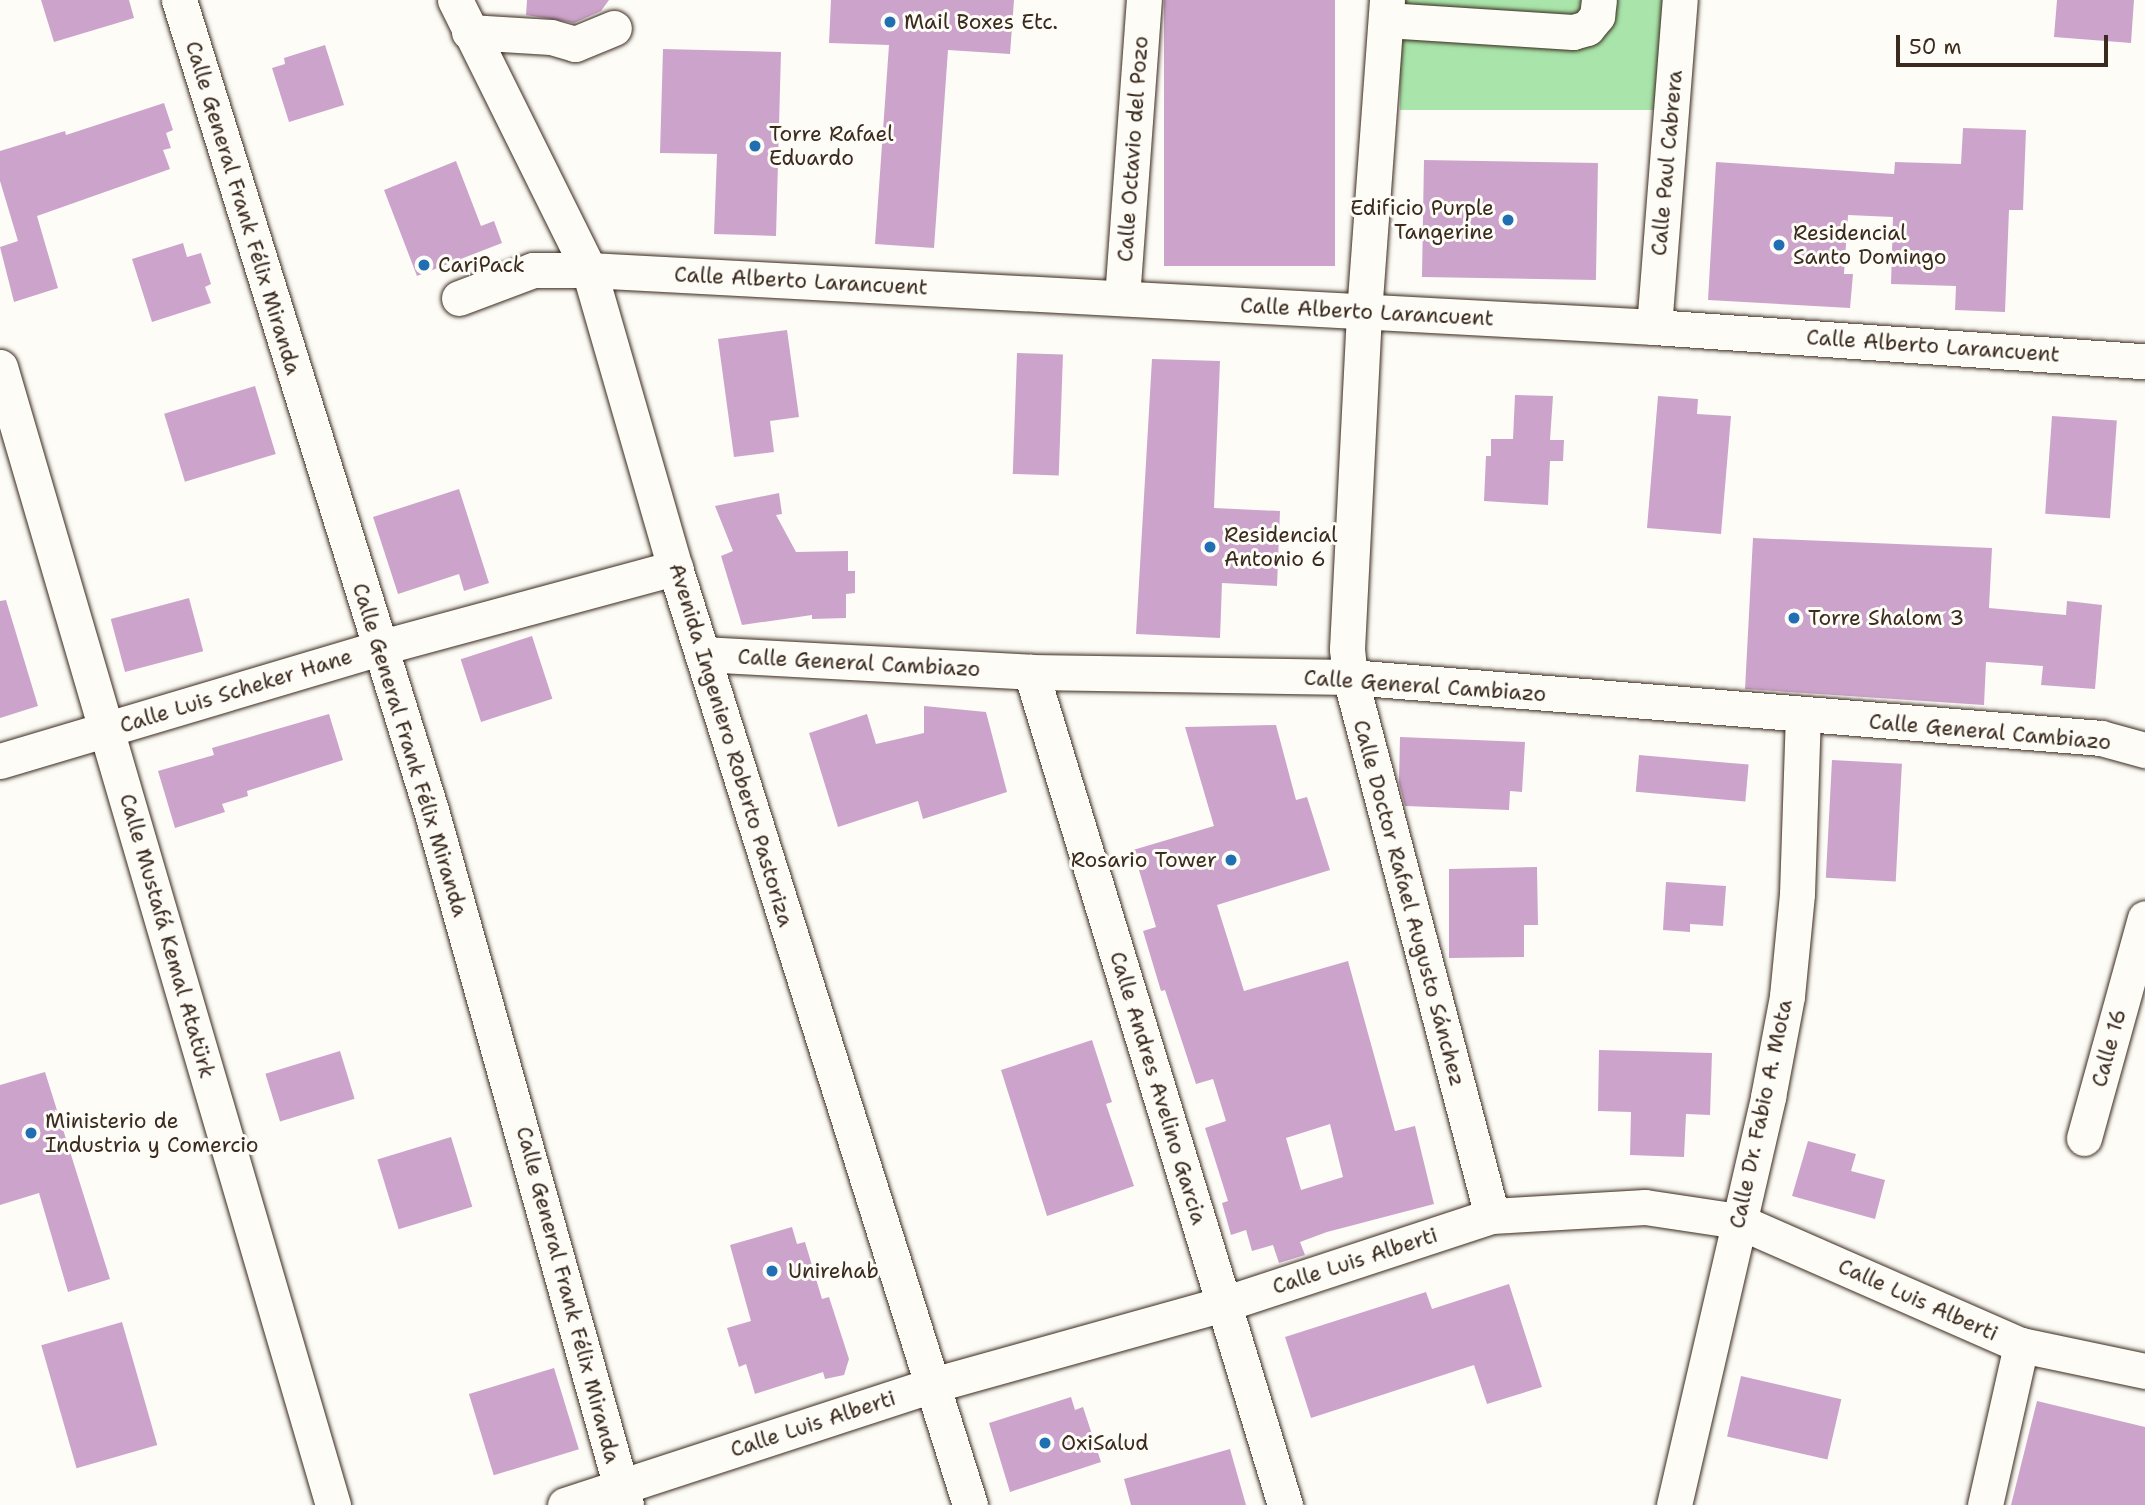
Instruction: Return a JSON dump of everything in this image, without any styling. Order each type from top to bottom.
[{"type":"street","name":"Calle General Frank Félix Miranda","points":[[179,0],[378,648],[431,810],[624,1496]]},
{"type":"street","name":"Avenida Ingeniero Roberto Pastoriza","points":[[455,0],[589,270],[675,568],[970,1505]]},
{"type":"street","name":"Calle Octavio del Pozo","points":[[1122,298],[1144,0]]},
{"type":"street","points":[[1386,10],[1452,12],[1573,32],[1587,28],[1597,16],[1599,0]]},
{"type":"street","name":"Calle Paul Cabrera","points":[[1654,327],[1680,0]]},
{"type":"street","name":"Calle Doctor Rafael Augusto Sánchez","points":[[1386,10],[1364,313],[1347,604],[1350,677],[1492,1216]]},
{"type":"street","points":[[469,32],[551,37],[575,44],[614,28]]},
{"type":"street","name":"Calle Alberto Larancuent","points":[[459,298],[533,270],[589,270],[1654,327],[2145,360]]},
{"type":"street","name":"Calle Mustafá Kemal Atatürk","points":[[0,367],[332,1505]]},
{"type":"street","name":"Calle Luis Scheker Hane","points":[[0,761],[378,648],[675,568]]},
{"type":"street","name":"Calle General Cambiazo","points":[[702,654],[1031,672],[1350,677],[1803,717],[2101,738],[2145,750]]},
{"type":"street","name":"Calle Andres Avelino Garcia","points":[[1031,672],[1285,1505]]},
{"type":"street","name":"Calle Dr. Fabio A. Mota","points":[[1674,1505],[1787,996],[1797,894],[1803,717]]},
{"type":"street","name":"Calle 16","points":[[2084,1138],[2145,918]]},
{"type":"street","name":"Calle Luis Alberti","points":[[565,1505],[624,1496],[933,1385],[1224,1304],[1492,1216],[1644,1207],[1738,1220],[2021,1345],[2145,1371]]},
{"type":"street","points":[[1985,1505],[2021,1345]]},
{"type":"green space","points":[[1400,0],[1665,0],[1665,110],[1400,110]]},
{"type":"building","points":[[41,0],[129,0],[134,18],[54,42]]},
{"type":"building","points":[[527,0],[609,0],[601,11],[574,23],[526,15]]},
{"type":"building","points":[[831,0],[1014,0],[1010,54],[948,50],[934,248],[875,244],[889,45],[829,43]]},
{"type":"building","points":[[1164,0],[1335,0],[1335,266],[1164,266]]},
{"type":"building","points":[[2057,0],[2134,0],[2131,43],[2054,37]]},
{"type":"building","points":[[325,45],[344,105],[289,122],[272,68],[285,64],[284,58]]},
{"type":"building","name":"Torre Rafael Eduardo","points":[[663,49],[781,52],[776,236],[714,234],[717,154],[660,153]]},
{"type":"building","points":[[164,103],[173,130],[166,133],[171,148],[163,150],[170,169],[37,216],[58,288],[14,302],[0,247],[18,241],[0,181],[0,151],[65,131],[66,135]]},
{"type":"building","points":[[1963,128],[2026,130],[2023,210],[2009,210],[2005,312],[1955,310],[1956,286],[1891,284],[1893,217],[1848,215],[1844,274],[1853,274],[1850,308],[1708,300],[1716,162],[1894,174],[1895,162],[1961,164]]},
{"type":"building","name":"Edificio Purple Tangerine","points":[[1424,160],[1598,163],[1596,280],[1422,277]]},
{"type":"building","points":[[456,161],[481,226],[494,221],[502,243],[417,276],[384,190]]},
{"type":"building","points":[[183,243],[187,257],[201,253],[211,284],[205,287],[211,303],[152,322],[132,259]]},
{"type":"building","points":[[787,330],[799,417],[770,421],[774,452],[734,457],[718,339]]},
{"type":"building","points":[[1017,353],[1063,355],[1059,476],[1013,474]]},
{"type":"building","points":[[1152,359],[1220,361],[1214,508],[1280,511],[1277,586],[1222,583],[1220,638],[1136,634]]},
{"type":"building","points":[[255,386],[276,454],[185,482],[164,414]]},
{"type":"building","points":[[1515,395],[1553,396],[1550,440],[1564,440],[1563,461],[1550,461],[1548,505],[1484,501],[1486,456],[1491,456],[1491,439],[1513,439]]},
{"type":"building","points":[[1658,396],[1698,399],[1697,414],[1731,416],[1721,534],[1647,528]]},
{"type":"building","points":[[2052,416],[2117,421],[2110,518],[2045,514]]},
{"type":"building","points":[[459,489],[489,583],[464,591],[459,574],[398,594],[373,517]]},
{"type":"building","points":[[779,493],[782,514],[776,515],[796,552],[848,551],[848,571],[855,571],[855,593],[846,594],[846,618],[812,619],[812,615],[742,625],[721,556],[733,551],[715,506]]},
{"type":"building","points":[[1753,538],[1992,548],[1989,608],[2066,615],[2067,601],[2102,605],[2095,689],[2041,685],[2043,666],[1986,662],[1984,705],[1745,689]]},
{"type":"building","points":[[189,598],[203,651],[125,672],[111,619]]},
{"type":"building","points":[[6,600],[38,706],[0,718],[0,601]]},
{"type":"building","points":[[532,636],[552,699],[481,722],[461,659]]},
{"type":"building","points":[[924,706],[986,712],[1007,792],[923,819],[918,801],[838,827],[809,733],[867,714],[876,744],[924,733]]},
{"type":"building","points":[[329,714],[343,760],[247,791],[248,796],[222,804],[225,812],[175,828],[158,771],[214,755],[212,748]]},
{"type":"building","points":[[1276,725],[1296,800],[1307,797],[1330,870],[1217,905],[1244,991],[1348,961],[1395,1131],[1415,1126],[1434,1204],[1327,1232],[1300,1242],[1305,1255],[1279,1263],[1273,1245],[1252,1251],[1246,1230],[1231,1235],[1222,1203],[1228,1201],[1205,1128],[1226,1121],[1213,1079],[1196,1084],[1165,990],[1161,991],[1143,931],[1156,927],[1133,850],[1214,826],[1185,727]],"holes":[[[1330,1124],[1343,1177],[1301,1190],[1286,1138]]]},
{"type":"building","points":[[1400,737],[1525,742],[1522,792],[1510,791],[1509,810],[1405,806],[1399,783]]},
{"type":"building","points":[[1639,755],[1749,765],[1745,801],[1636,792]]},
{"type":"building","points":[[1832,760],[1902,764],[1896,882],[1826,878]]},
{"type":"building","points":[[1537,867],[1538,925],[1524,925],[1524,957],[1449,958],[1449,869]]},
{"type":"building","points":[[1666,882],[1726,886],[1723,926],[1690,924],[1690,932],[1663,930]]},
{"type":"building","points":[[1092,1040],[1112,1102],[1106,1104],[1134,1186],[1047,1216],[1001,1070]]},
{"type":"building","points":[[1599,1050],[1712,1053],[1710,1115],[1686,1114],[1684,1157],[1630,1155],[1631,1112],[1598,1111]]},
{"type":"building","points":[[340,1051],[355,1099],[280,1122],[265,1074]]},
{"type":"building","name":"Ministerio de Industria y Comercio","points":[[45,1072],[110,1279],[68,1292],[39,1193],[0,1205],[0,1085]]},
{"type":"building","points":[[451,1137],[472,1207],[399,1229],[377,1160]]},
{"type":"building","points":[[1808,1141],[1856,1154],[1851,1171],[1885,1180],[1875,1219],[1792,1196]]},
{"type":"building","points":[[792,1227],[797,1244],[805,1242],[822,1299],[829,1297],[849,1359],[844,1375],[825,1379],[823,1372],[755,1394],[746,1364],[739,1367],[727,1328],[751,1321],[730,1245]]},
{"type":"building","points":[[1509,1284],[1542,1387],[1487,1404],[1474,1365],[1311,1418],[1285,1337],[1426,1292],[1432,1309]]},
{"type":"building","points":[[122,1322],[157,1445],[77,1468],[41,1345]]},
{"type":"building","points":[[554,1368],[579,1449],[494,1475],[469,1394]]},
{"type":"building","points":[[1741,1376],[1841,1399],[1827,1460],[1727,1436]]},
{"type":"building","name":"OxiSalud","points":[[1071,1397],[1075,1410],[1083,1407],[1101,1462],[1010,1492],[989,1423]]},
{"type":"building","points":[[2037,1401],[2145,1427],[2145,1505],[2011,1505]]},
{"type":"building","points":[[1230,1449],[1246,1505],[1131,1505],[1124,1479]]},
{"type":"place","name":"Mail Boxes Etc.","points":[[890,22]]},
{"type":"place","name":"Torre Rafael Eduardo","points":[[755,146]]},
{"type":"place","name":"Edificio Purple Tangerine","points":[[1508,220]]},
{"type":"place","name":"Residencial Santo Domingo","points":[[1779,245]]},
{"type":"place","name":"CariPack","points":[[424,265]]},
{"type":"place","name":"Residencial Antonio 6","points":[[1210,547]]},
{"type":"place","name":"Torre Shalom 3","points":[[1794,618]]},
{"type":"place","name":"Rosario Tower","points":[[1231,860]]},
{"type":"place","name":"Ministerio de Industria y Comercio","points":[[31,1133]]},
{"type":"place","name":"Unirehab","points":[[772,1271]]},
{"type":"place","name":"OxiSalud","points":[[1045,1443]]}]
